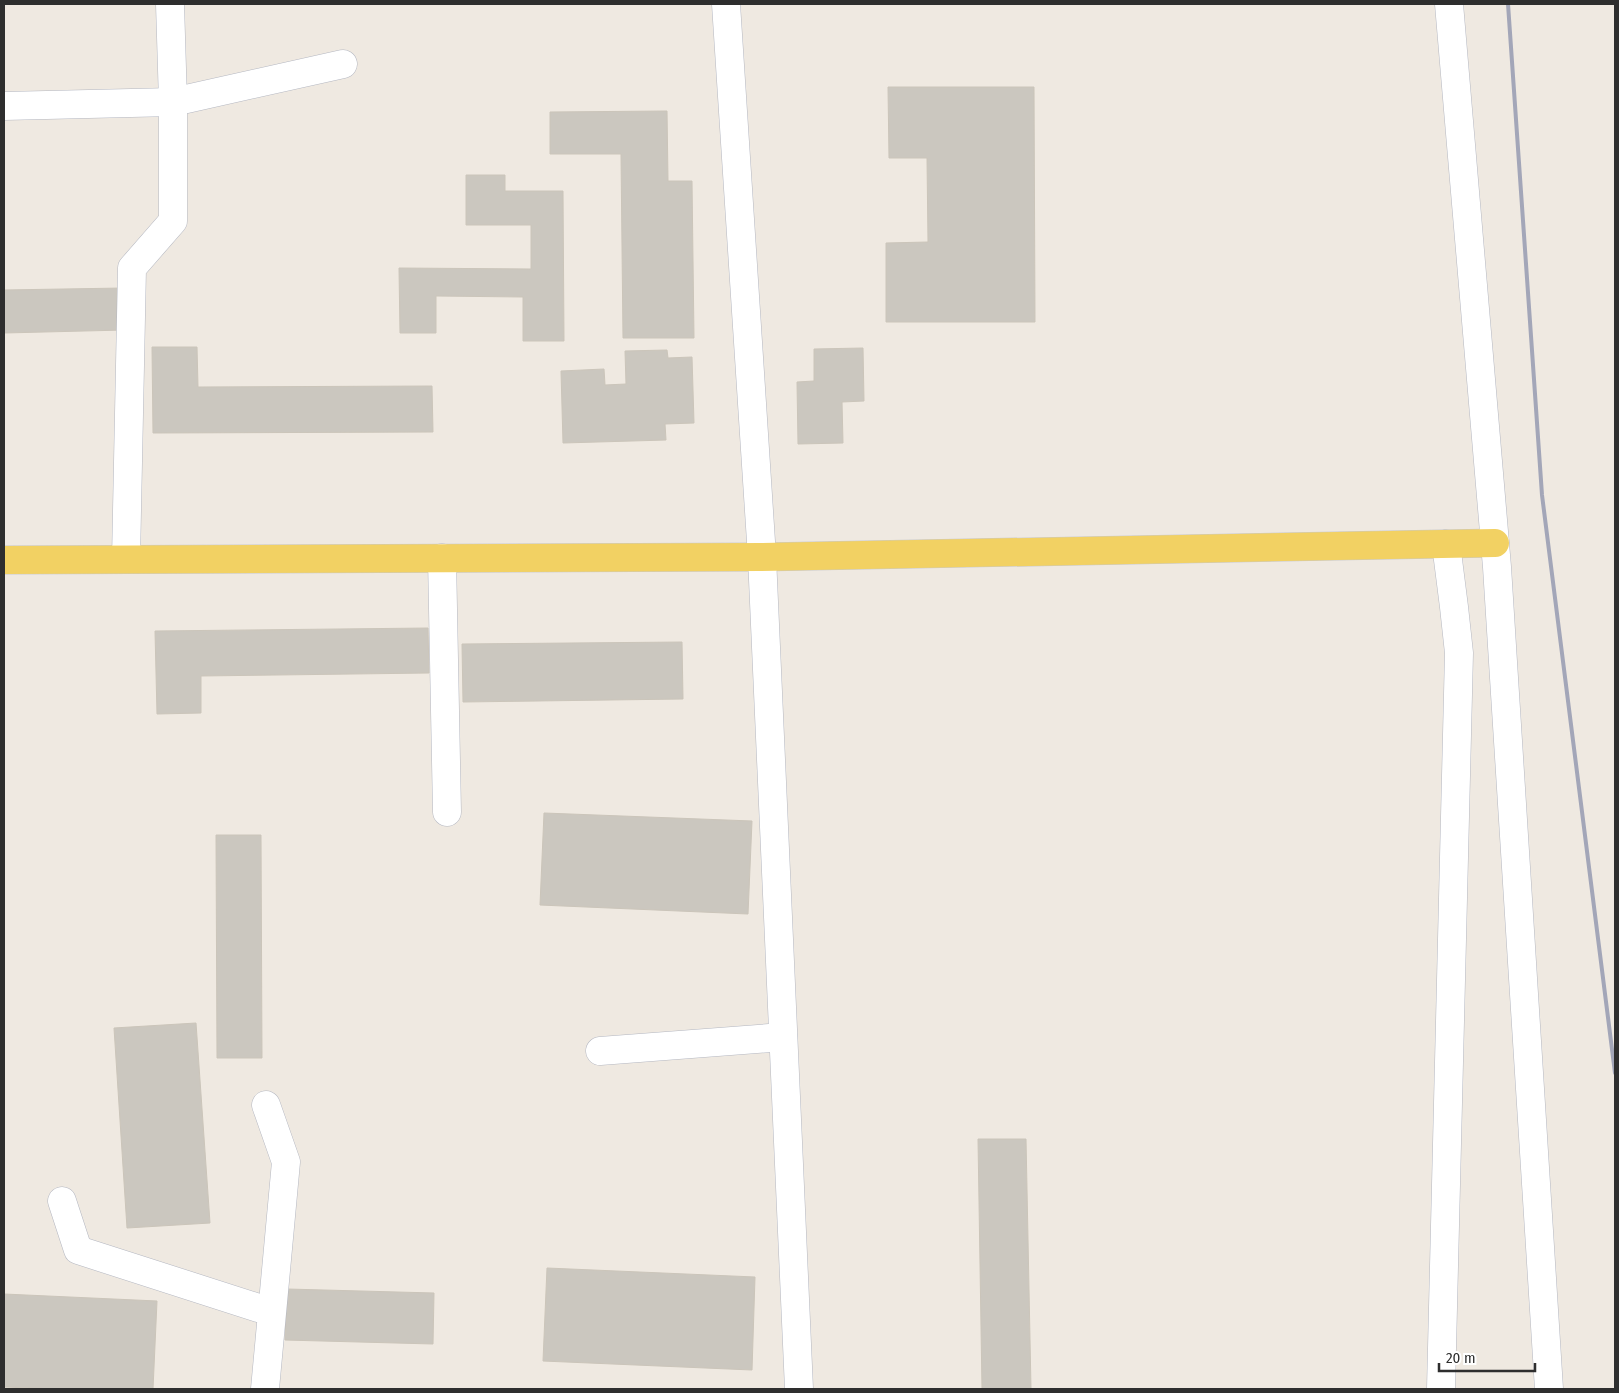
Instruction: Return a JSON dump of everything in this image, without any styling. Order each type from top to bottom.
[{"type":"main road","points":[[4,560],[762,557],[1495,543]]},
{"type":"street","points":[[126,559],[132,268],[173,221],[173,102],[170,4]]},
{"type":"street","points":[[726,4],[762,557],[798,1389]]},
{"type":"street","points":[[1448,4],[1495,543],[1549,1389]]},
{"type":"street","points":[[4,106],[173,102],[343,64]]},
{"type":"street","points":[[1441,1389],[1459,653],[1446,544]]},
{"type":"street","points":[[442,558],[447,812]]},
{"type":"street","points":[[600,1051],[783,1037]]},
{"type":"street","points":[[265,1389],[286,1162],[266,1105]]},
{"type":"street","points":[[62,1201],[78,1250],[271,1312]]},
{"type":"building","points":[[888,87],[1034,87],[1035,322],[886,322],[886,243],[928,242],[927,158],[889,158]]},
{"type":"building","points":[[667,111],[668,181],[692,181],[694,338],[623,338],[621,154],[550,154],[550,112]]},
{"type":"building","points":[[466,175],[505,175],[505,191],[563,191],[564,341],[523,341],[523,297],[436,296],[436,333],[400,333],[399,268],[531,269],[531,225],[466,225]]},
{"type":"building","points":[[123,288],[124,330],[4,333],[4,290]]},
{"type":"building","points":[[152,347],[197,347],[198,387],[432,386],[433,432],[153,433]]},
{"type":"building","points":[[863,348],[864,401],[842,402],[843,443],[798,444],[797,382],[814,381],[814,349]]},
{"type":"building","points":[[667,350],[668,358],[692,357],[694,423],[665,424],[666,440],[563,443],[561,371],[604,369],[605,385],[626,384],[625,351]]},
{"type":"building","points":[[428,628],[429,673],[201,676],[201,713],[157,714],[155,631]]},
{"type":"building","points":[[682,642],[683,699],[463,702],[462,644]]},
{"type":"building","points":[[544,813],[752,821],[748,914],[540,905]]},
{"type":"building","points":[[216,835],[261,835],[262,1058],[217,1058]]},
{"type":"building","points":[[196,1023],[210,1223],[127,1228],[114,1028]]},
{"type":"building","points":[[978,1139],[1026,1139],[1031,1389],[982,1389]]},
{"type":"building","points":[[547,1268],[755,1277],[752,1370],[543,1361]]},
{"type":"building","points":[[287,1289],[434,1293],[433,1344],[285,1340]]},
{"type":"building","points":[[4,1294],[157,1301],[153,1389],[4,1387]]},
{"type":"railway","points":[[1508,4],[1542,495],[1615,1073]]}]
